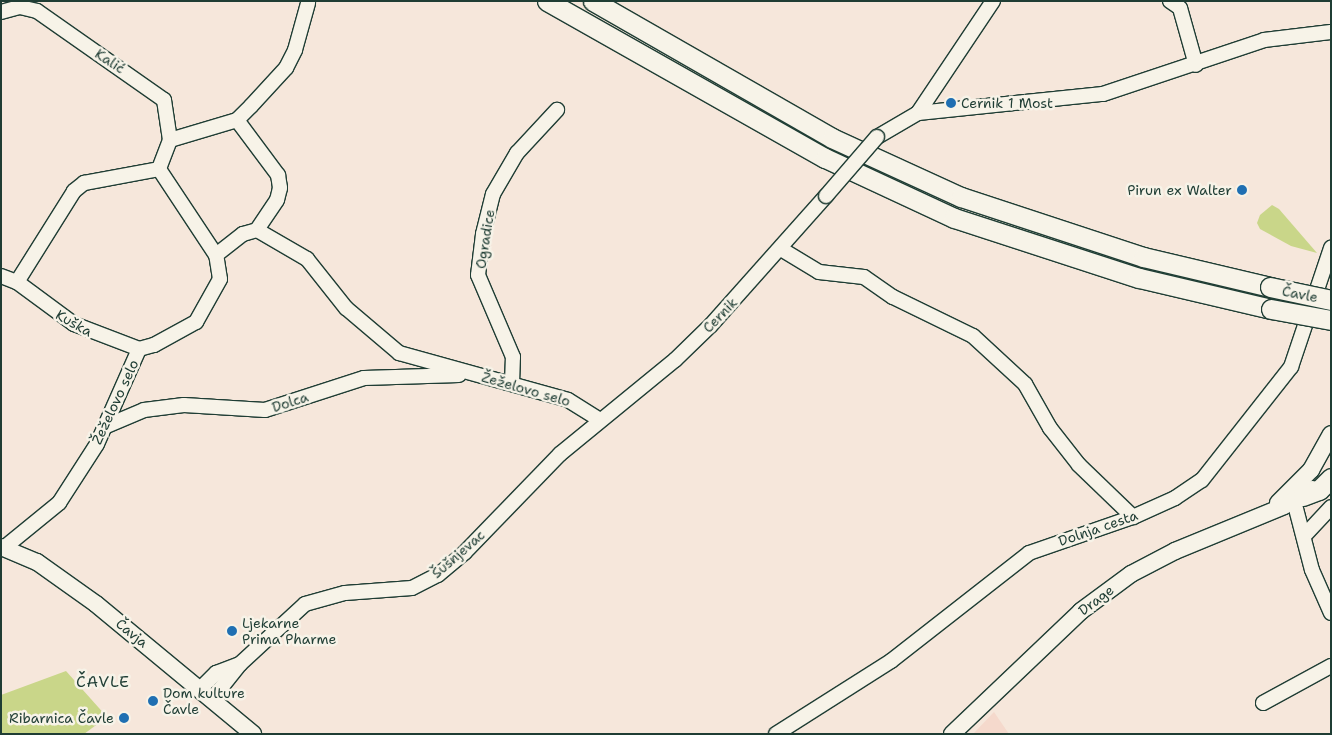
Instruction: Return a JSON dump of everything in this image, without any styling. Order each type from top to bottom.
[{"type":"highway","points":[[547,1],[825,158],[954,218],[1139,278],[1331,329]]},
{"type":"highway","name":"Čavle","points":[[593,1],[832,138],[961,198],[1143,257],[1331,300]]},
{"type":"highway","points":[[1272,288],[1300,285],[1331,291]]},
{"type":"highway","name":"Čavle","points":[[1272,312],[1331,320]]},
{"type":"highway","points":[[1299,498],[1319,490],[1331,478]]},
{"type":"main road","name":"Drage","points":[[1270,512],[1311,470],[1331,434]]},
{"type":"main road","name":"Drage","points":[[952,734],[1081,611],[1131,574],[1175,550],[1270,512],[1299,498],[1331,469]]},
{"type":"main road","name":"Čavja","points":[[3,547],[37,562],[96,604],[253,734]]},
{"type":"street","points":[[918,113],[993,1]]},
{"type":"street","points":[[170,140],[237,120],[286,68],[295,50],[308,3]]},
{"type":"street","points":[[1178,3],[1196,65]]},
{"type":"street","points":[[1,12],[18,4]]},
{"type":"street","name":"Kalić","points":[[18,4],[37,11],[147,85],[164,100],[170,140],[159,169]]},
{"type":"street","points":[[918,113],[1075,99],[1125,89],[1264,40],[1331,32]]},
{"type":"street","name":"Ogradice","points":[[512,384],[513,357],[478,275],[483,234],[493,194],[517,153],[557,110]]},
{"type":"street","name":"Cernik","points":[[600,420],[675,360],[781,249],[877,137],[918,113]]},
{"type":"street","points":[[17,282],[74,191],[84,183],[159,169],[216,255],[243,234],[257,230],[277,200],[280,188],[278,175],[237,120]]},
{"type":"street","name":"Žeželovo selo","points":[[257,230],[307,259],[346,308],[386,345],[416,359],[512,384],[581,405],[600,420]]},
{"type":"street","name":"Dolnja cesta","points":[[776,734],[891,661],[1029,553],[1133,517],[1175,498],[1202,480],[1270,396],[1290,368],[1304,338],[1331,248]]},
{"type":"street","points":[[781,249],[819,272],[864,277],[892,297],[973,336],[1025,384],[1050,428],[1080,465],[1133,517]]},
{"type":"street","name":"Žeželovo selo","points":[[3,547],[59,504],[104,427],[139,349],[154,345],[196,322],[220,279],[216,255]]},
{"type":"street","name":"Kuška","points":[[1,276],[17,282],[74,324],[139,349]]},
{"type":"street","name":"Dolca","points":[[104,427],[144,410],[184,405],[265,410],[364,378],[477,375]]},
{"type":"street","name":"Šušnjevac","points":[[206,694],[216,673],[240,664],[306,604],[345,593],[412,588],[438,575],[465,552],[560,454],[600,420]]},
{"type":"street","points":[[1299,498],[1312,570],[1331,613]]},
{"type":"street","points":[[1305,535],[1331,508]]},
{"type":"street","points":[[1263,703],[1331,666]]},
{"type":"shaded area","points":[[994,712],[1009,734],[973,734]]},
{"type":"green space","points":[[1272,205],[1279,209],[1317,253],[1291,246],[1260,229],[1257,223],[1260,215]]},
{"type":"green space","points":[[66,671],[107,717],[84,734],[1,734],[1,695]]},
{"type":"place","name":"Cernik 1 Most","points":[[951,103]]},
{"type":"place","name":"Pirun ex Walter","points":[[1242,190]]},
{"type":"place","name":"Ljekarne Prima Pharme","points":[[232,631]]},
{"type":"place","name":"Dom kulture Čavle","points":[[153,701]]},
{"type":"place","name":"Ribarnica Čavle","points":[[124,718]]},
{"type":"district","name":"ČAVLE","points":[[103,682]]}]
